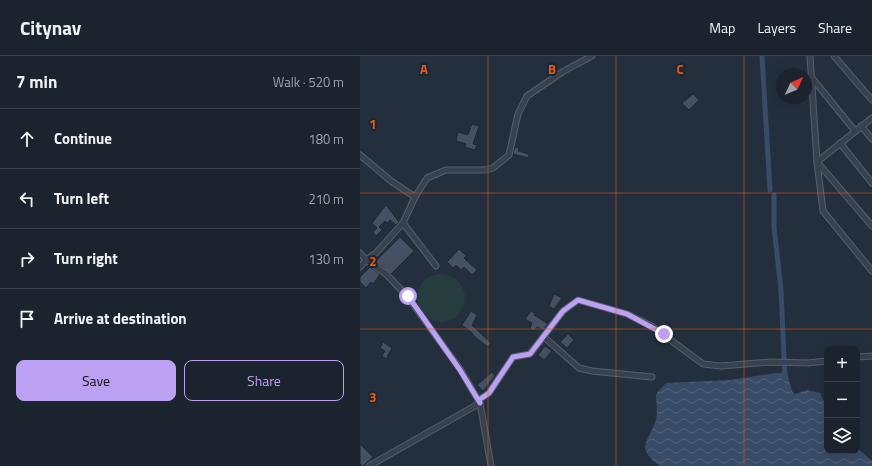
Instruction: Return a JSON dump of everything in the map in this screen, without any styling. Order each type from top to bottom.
[{"type":"street","points":[[360,267],[366,260],[376,253],[403,223],[415,197],[427,178],[438,173],[455,169],[486,170],[493,168],[503,161],[509,154],[518,114],[527,96],[564,71],[592,56]]},
{"type":"street","points":[[810,56],[811,68]]},
{"type":"street","points":[[834,56],[872,100]]},
{"type":"street","points":[[812,78],[855,131]]},
{"type":"street","points":[[812,78],[817,162],[823,211],[872,271]]},
{"type":"street","points":[[817,162],[872,118]]},
{"type":"street","points":[[861,126],[872,139]]},
{"type":"street","points":[[840,143],[872,182]]},
{"type":"street","points":[[360,155],[374,169],[415,197]]},
{"type":"street","points":[[817,162],[872,226]]},
{"type":"street","points":[[403,223],[436,266]]},
{"type":"street","points":[[360,253],[366,260],[386,274],[408,296],[460,370],[480,403],[491,466]]},
{"type":"street","points":[[369,466],[480,403],[479,400],[489,393],[513,357],[530,354],[563,311],[578,300],[627,314],[640,320],[664,334],[703,364],[721,366],[771,362],[807,363],[824,361]]},
{"type":"street","points":[[544,337],[579,368],[592,371],[652,377]]},
{"type":"street","points":[[860,358],[872,356]]},
{"type":"green space","points":[[436,274],[446,274],[458,281],[465,293],[465,303],[458,315],[446,322],[436,322],[428,318],[421,311],[417,303],[417,293],[421,285],[428,278]]},
{"type":"water","points":[[776,373],[787,373],[792,391],[795,394],[807,390],[820,393],[824,402],[824,454],[860,454],[860,451],[872,461],[872,466],[660,466],[647,454],[645,449],[647,439],[657,417],[656,394],[666,383],[730,380]]},
{"type":"building","points":[[693,94],[699,100],[689,110],[682,103]]},
{"type":"building","points":[[472,124],[479,126],[473,144],[477,145],[475,150],[465,147],[466,144],[456,141],[458,132],[468,135]]},
{"type":"building","points":[[515,147],[519,148],[518,151],[529,154],[528,158],[513,154]]},
{"type":"building","points":[[386,205],[399,222],[396,225],[390,220],[387,223],[385,221],[379,227],[382,230],[376,236],[373,232],[377,228],[372,223]]},
{"type":"building","points":[[400,237],[414,251],[391,274],[375,262]]},
{"type":"building","points":[[459,249],[466,256],[464,258],[477,270],[472,275],[464,267],[461,270],[456,265],[453,268],[447,262]]},
{"type":"building","points":[[370,267],[380,274],[373,284],[371,282],[366,288],[360,282],[360,277]]},
{"type":"building","points":[[554,294],[562,298],[554,309],[549,306]]},
{"type":"building","points":[[471,311],[477,315],[472,325],[491,343],[488,347],[462,325]]},
{"type":"building","points":[[531,311],[535,313],[534,315],[548,324],[543,330],[537,327],[534,331],[530,328],[532,323],[525,319]]},
{"type":"building","points":[[568,334],[574,340],[567,348],[560,342]]},
{"type":"building","points":[[383,342],[392,348],[386,359],[382,356],[385,351],[380,348]]},
{"type":"building","points":[[545,346],[552,351],[544,360],[538,355]]},
{"type":"building","points":[[492,372],[495,376],[483,391],[477,385]]},
{"type":"building","points":[[360,444],[373,457],[363,466],[360,464]]},
{"type":"waterway","points":[[762,56],[770,190]]},
{"type":"waterway","points":[[774,195],[774,227],[781,290],[785,379]]},
{"type":"route","points":[[408,296],[460,370],[480,403],[479,400],[489,393],[510,360],[515,356],[530,354],[563,311],[578,300],[627,314],[664,334]]}]
